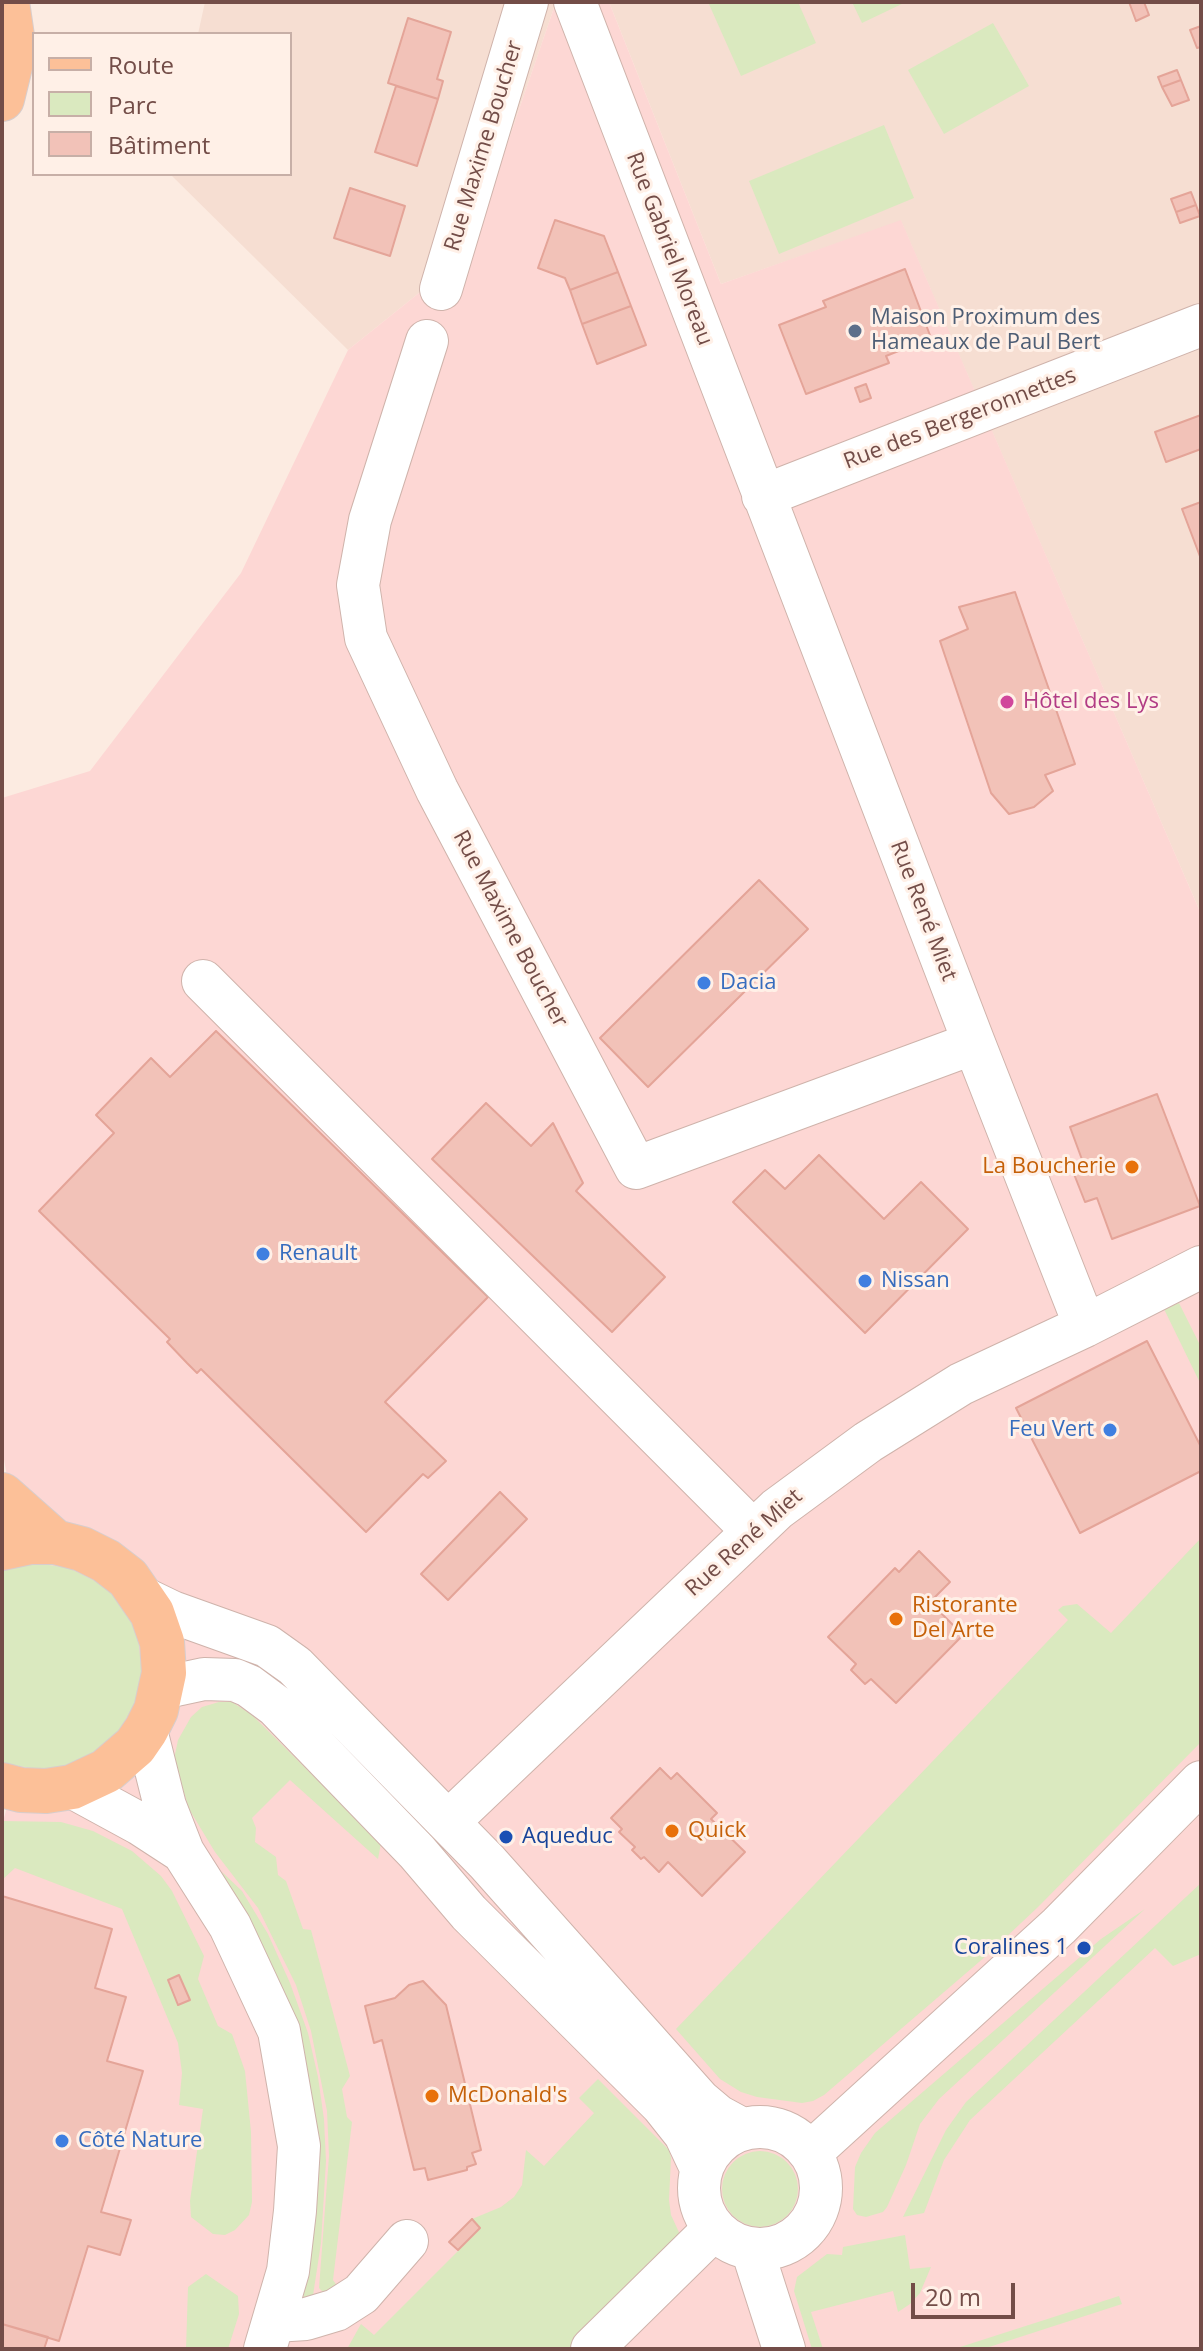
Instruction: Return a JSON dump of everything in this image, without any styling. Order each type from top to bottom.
[{"type":"main road","points":[[2,99],[14,50],[7,2]]},
{"type":"main road","points":[[2,1495],[55,1542]]},
{"type":"main road","points":[[2,1548],[30,1542],[55,1542],[82,1549],[106,1561],[128,1578],[145,1599],[162,1642],[162,1688],[156,1710],[135,1746],[106,1771],[72,1787],[46,1791],[2,1785]]},
{"type":"street","name":"Rue Maxime Boucher","points":[[441,289],[527,2]]},
{"type":"street","name":"Rue Gabriel Moreau","points":[[575,2],[763,496]]},
{"type":"street","name":"Rue des Bergeronnettes","points":[[763,496],[1201,325]]},
{"type":"street","name":"Rue Maxime Boucher","points":[[427,341],[370,520],[358,585],[366,638],[437,790],[636,1168],[974,1043]]},
{"type":"street","name":"Rue René Miet","points":[[763,496],[1085,1326]]},
{"type":"street","points":[[203,981],[753,1531]]},
{"type":"street","name":"Rue René Miet","points":[[448,1822],[777,1509],[868,1442],[961,1384],[1201,1267]]},
{"type":"street","points":[[145,1599],[172,1612],[256,1641],[285,1657],[540,1919],[699,2100],[718,2116],[742,2129]]},
{"type":"street","points":[[162,1688],[204,1679],[235,1680],[249,1686],[276,1706],[417,1852],[469,1913],[662,2105],[685,2134],[701,2168]]},
{"type":"street","points":[[146,1730],[165,1806],[183,1852],[230,1926],[279,2031],[299,2146],[288,2271],[270,2335]]},
{"type":"street","points":[[72,1787],[140,1824],[183,1852]]},
{"type":"street","points":[[810,2153],[1059,1926],[1198,1792]]},
{"type":"street","points":[[758,2127],[784,2132],[798,2140],[817,2167],[821,2192],[811,2223],[789,2243],[770,2250],[752,2249],[727,2241],[713,2230],[704,2215],[699,2197],[701,2168],[716,2144],[742,2129],[758,2127]]},
{"type":"street","points":[[592,2349],[713,2230]]},
{"type":"street","points":[[270,2335],[336,2310],[361,2294],[407,2241]]},
{"type":"street","points":[[752,2249],[784,2349]]},
{"type":"shaded area","points":[[205,2],[556,2],[470,252],[348,350],[172,176],[292,176],[292,32],[198,32]]},
{"type":"shaded area","points":[[556,2],[609,2],[721,284],[901,220],[1201,914],[1201,2349],[2,2349],[2,1825],[44,1675],[2,1449],[2,798],[90,771],[241,573],[348,350],[470,252]]},
{"type":"shaded area","points":[[609,2],[1201,2],[1201,914],[901,221],[721,284]]},
{"type":"green space","points":[[708,2],[798,2],[816,43],[741,76]]},
{"type":"green space","points":[[852,2],[906,2],[862,23]]},
{"type":"green space","points":[[993,23],[1029,86],[944,134],[908,70]]},
{"type":"green space","points":[[884,125],[914,198],[779,254],[749,181]]},
{"type":"green space","points":[[1179,1303],[1201,1347],[1201,1385],[1164,1309]]},
{"type":"green space","points":[[1201,1538],[1201,1742],[986,1956],[824,2095],[802,2103],[757,2097],[741,2092],[720,2079],[676,2029],[1068,1620],[1058,1610],[1077,1604],[1111,1633]]},
{"type":"green space","points":[[35,1563],[69,1568],[99,1583],[112,1594],[132,1622],[138,1638],[142,1672],[134,1705],[117,1734],[105,1746],[75,1763],[42,1770],[2,1763],[2,1570]]},
{"type":"green space","points":[[232,1702],[252,1715],[381,1843],[378,1859],[290,1780],[252,1818],[256,1828],[255,1842],[276,1857],[278,1875],[286,1881],[303,1929],[311,1930],[350,2076],[342,2089],[347,2117],[352,2122],[333,2280],[338,2287],[326,2295],[319,2288],[329,2156],[327,2111],[311,2031],[296,1985],[258,1908],[215,1852],[189,1809],[174,1759],[178,1740],[191,1717],[202,1707]]},
{"type":"green space","points":[[2,1821],[61,1822],[93,1831],[132,1851],[161,1876],[172,1891],[204,1956],[198,1979],[218,2026],[232,2034],[245,2071],[251,2132],[252,2202],[249,2215],[235,2230],[225,2235],[213,2234],[191,2217],[190,2201],[203,2109],[179,2105],[182,2073],[178,2043],[122,1909],[15,1868],[2,1880]]},
{"type":"green space","points":[[222,1872],[242,1891],[268,1934],[308,2033],[318,2077],[326,2161],[321,2243],[312,2302],[303,2298],[312,2245],[315,2123],[311,2091],[305,2065]]},
{"type":"green space","points":[[1201,1883],[1201,1954],[1173,1966],[1155,1948],[970,2120],[944,2160],[924,2213],[903,2217],[946,2130],[966,2102]]},
{"type":"green space","points":[[1145,1909],[939,2099],[920,2124],[887,2207],[883,2212],[866,2217],[857,2215],[853,2209],[855,2167],[875,2133],[1101,1939]]},
{"type":"green space","points":[[598,2079],[669,2150],[671,2215],[683,2241],[581,2349],[347,2349],[361,2324],[374,2335],[480,2229],[472,2219],[501,2207],[514,2197],[522,2185],[526,2150],[544,2166],[594,2113],[579,2098]]},
{"type":"green space","points":[[760,2151],[774,2154],[787,2162],[795,2175],[798,2189],[795,2203],[787,2216],[774,2224],[760,2227],[746,2224],[733,2216],[725,2203],[722,2189],[725,2175],[733,2162],[746,2154]]},
{"type":"green space","points":[[905,2235],[910,2269],[931,2267],[920,2293],[898,2312],[893,2291],[811,2312],[823,2349],[812,2349],[794,2291],[797,2277],[827,2254],[842,2255],[843,2247]]},
{"type":"green space","points":[[206,2274],[238,2296],[239,2314],[228,2349],[186,2349],[188,2287]]},
{"type":"green space","points":[[1119,2296],[1122,2304],[983,2349],[954,2349]]},
{"type":"building","points":[[1129,2],[1144,2],[1149,15],[1136,21]]},
{"type":"building","points":[[408,18],[451,32],[437,79],[443,81],[438,99],[388,83]]},
{"type":"building","points":[[1201,26],[1201,47],[1197,48],[1190,30]]},
{"type":"building","points":[[1177,70],[1181,80],[1162,87],[1158,77]]},
{"type":"building","points":[[1181,80],[1189,100],[1172,106],[1162,87]]},
{"type":"building","points":[[396,86],[438,99],[417,166],[375,152]]},
{"type":"building","points":[[350,188],[405,206],[390,256],[334,238]]},
{"type":"building","points":[[1191,192],[1196,205],[1176,212],[1171,199]]},
{"type":"building","points":[[1196,205],[1200,216],[1180,223],[1176,212]]},
{"type":"building","points":[[555,220],[604,236],[618,272],[570,290],[565,278],[538,268]]},
{"type":"building","name":"Maison Proximum des Hameaux de Paul Bert","points":[[905,269],[931,338],[886,356],[889,363],[806,394],[779,325],[826,307],[823,301]]},
{"type":"building","points":[[618,272],[631,306],[582,324],[570,290]]},
{"type":"building","points":[[631,306],[646,345],[597,364],[582,324]]},
{"type":"building","points":[[866,384],[871,398],[860,402],[855,388]]},
{"type":"building","points":[[1201,415],[1201,449],[1166,462],[1155,432]]},
{"type":"building","points":[[1201,502],[1201,559],[1182,509]]},
{"type":"building","name":"Hôtel des Lys","points":[[1015,592],[1075,764],[1045,775],[1053,791],[1034,807],[1009,814],[991,793],[940,641],[968,629],[959,607]]},
{"type":"building","name":"Dacia","points":[[759,880],[808,929],[648,1087],[600,1038]]},
{"type":"building","name":"Renault","points":[[216,1031],[488,1297],[385,1402],[446,1461],[428,1478],[423,1474],[366,1532],[201,1369],[197,1373],[167,1342],[170,1339],[39,1211],[114,1133],[96,1115],[151,1058],[170,1077]]},
{"type":"building","name":"La Boucherie","points":[[1157,1094],[1200,1206],[1112,1239],[1097,1198],[1085,1202],[1072,1169],[1084,1165],[1070,1127]]},
{"type":"building","points":[[486,1103],[531,1146],[553,1123],[583,1183],[576,1191],[665,1277],[612,1332],[432,1159]]},
{"type":"building","name":"Nissan","points":[[819,1155],[884,1219],[921,1182],[968,1229],[865,1333],[733,1202],[765,1170],[785,1189]]},
{"type":"building","name":"Feu Vert","points":[[1147,1341],[1201,1447],[1201,1471],[1080,1533],[1016,1408]]},
{"type":"building","points":[[500,1492],[527,1519],[448,1600],[421,1574]]},
{"type":"building","name":"Ristorante Del Arte","points":[[919,1551],[950,1582],[930,1602],[963,1635],[896,1703],[871,1679],[865,1684],[851,1670],[856,1664],[828,1637],[895,1568],[899,1572]]},
{"type":"building","name":"Quick","points":[[660,1768],[671,1779],[677,1773],[717,1813],[711,1819],[745,1852],[702,1896],[668,1862],[659,1872],[644,1857],[641,1859],[611,1818]]},
{"type":"building","name":"Côté Nature","points":[[2,1896],[112,1929],[95,1988],[126,1997],[107,2061],[143,2071],[101,2212],[131,2220],[120,2255],[88,2246],[59,2341],[2,2324]]},
{"type":"building","points":[[179,1975],[190,2000],[178,2005],[168,1980]]},
{"type":"building","name":"McDonald's","points":[[423,1981],[446,2005],[481,2150],[472,2153],[476,2164],[467,2167],[467,2170],[428,2180],[425,2168],[414,2170],[382,2040],[374,2043],[365,2006],[395,1998],[409,1985]]},
{"type":"building","points":[[472,2219],[480,2228],[458,2250],[449,2242]]},
{"type":"building","points":[[2,2324],[48,2337],[44,2349],[2,2349]]},
{"type":"place","name":"Maison Proximum des Hameaux de Paul Bert","points":[[855,331]]},
{"type":"place","name":"Hôtel des Lys","points":[[1007,702]]},
{"type":"place","name":"Dacia","points":[[704,983]]},
{"type":"place","name":"La Boucherie","points":[[1132,1167]]},
{"type":"place","name":"Renault","points":[[263,1254]]},
{"type":"place","name":"Nissan","points":[[865,1281]]},
{"type":"place","name":"Feu Vert","points":[[1110,1430]]},
{"type":"place","name":"Ristorante Del Arte","points":[[896,1619]]},
{"type":"place","name":"Quick","points":[[672,1831]]},
{"type":"place","name":"Aqueduc","points":[[506,1837]]},
{"type":"place","name":"Coralines 1","points":[[1084,1948]]},
{"type":"place","name":"McDonald's","points":[[432,2096]]},
{"type":"place","name":"Côté Nature","points":[[62,2141]]}]
